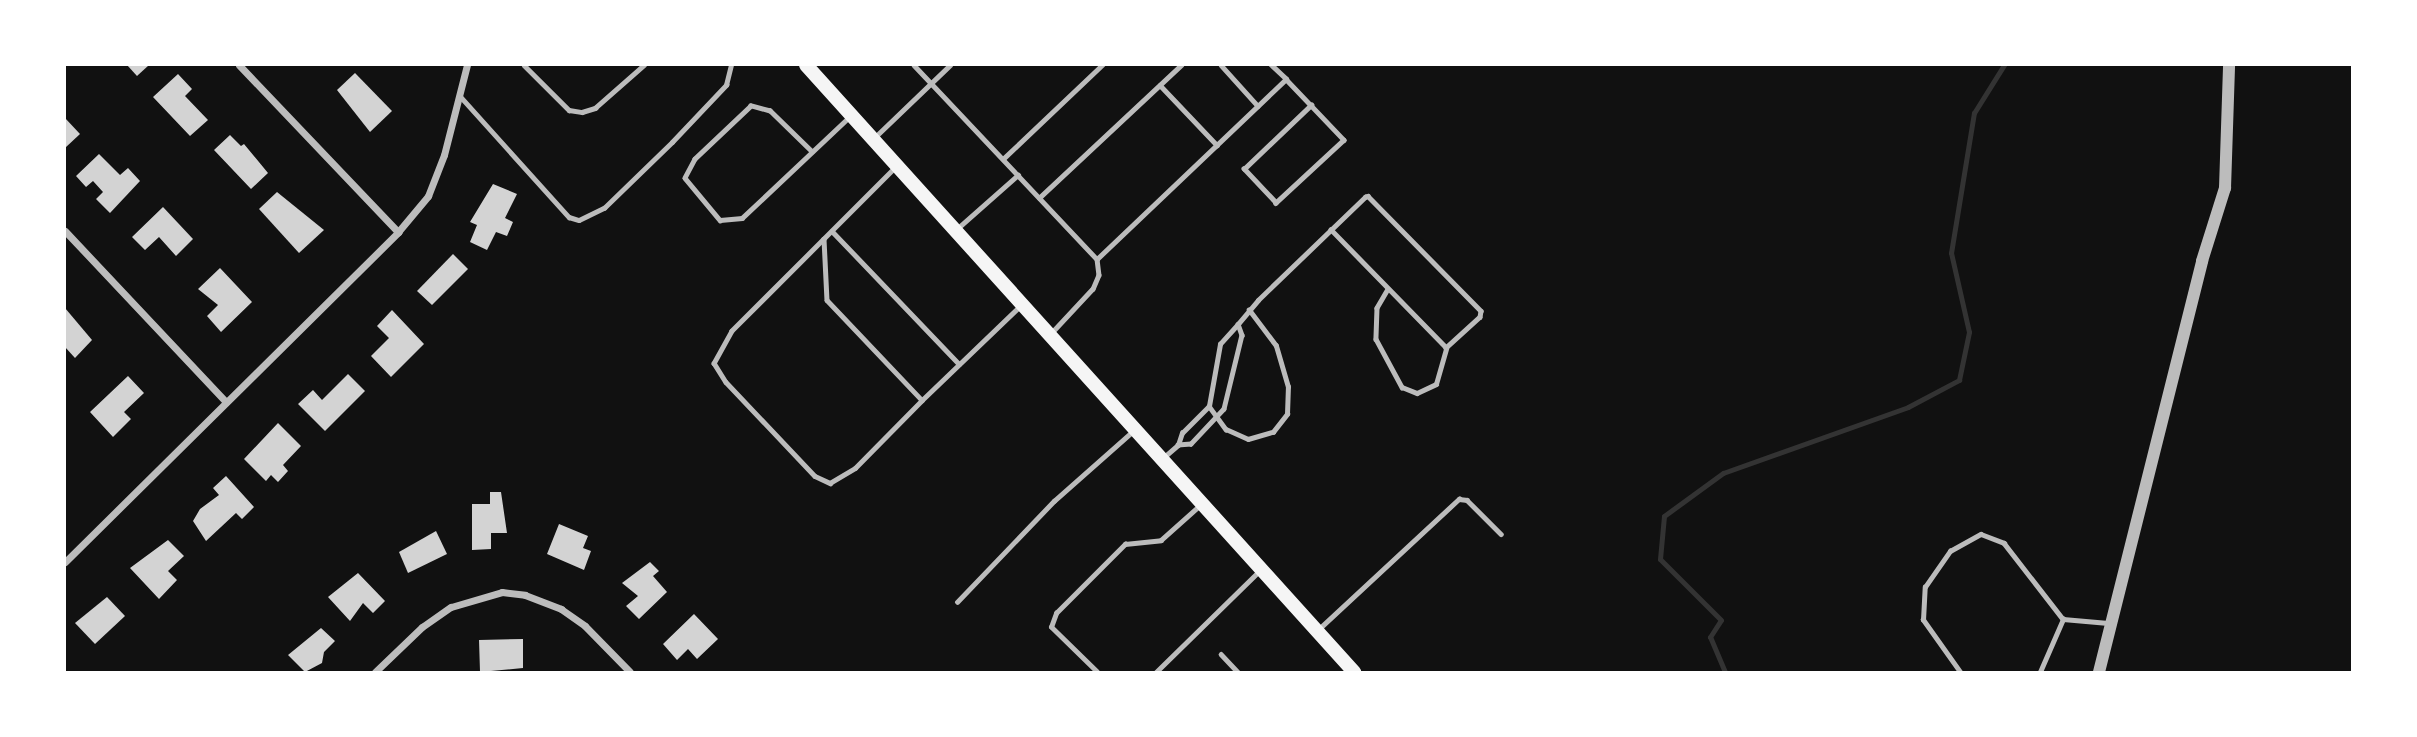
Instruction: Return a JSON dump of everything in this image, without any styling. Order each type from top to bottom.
[{"type":"main road","points":[[806,65],[899,164],[1354,672]]},
{"type":"street","points":[[239,65],[398,232]]},
{"type":"street","points":[[65,562],[398,232],[428,196],[460,96],[467,65]]},
{"type":"street","points":[[2099,672],[2202,261],[2225,188],[2229,65]]},
{"type":"street","points":[[65,231],[226,402]]},
{"type":"street","points":[[375,672],[422,627],[451,607],[486,594],[525,594],[572,615],[630,672]]},
{"type":"lane","points":[[524,65],[569,110],[582,112],[595,108],[644,65]]},
{"type":"lane","points":[[460,96],[569,217],[579,220],[604,208],[673,142],[726,85],[731,65]]},
{"type":"lane","points":[[914,65],[1097,259],[1099,275],[1093,289],[1051,334]]},
{"type":"lane","points":[[874,137],[950,65]]},
{"type":"lane","points":[[1003,159],[1102,65]]},
{"type":"lane","points":[[1039,198],[1181,65]]},
{"type":"lane","points":[[1220,65],[1258,106]]},
{"type":"lane","points":[[1271,65],[1286,79],[1311,105],[1344,140],[1276,203],[1244,169],[1311,105]]},
{"type":"lane","points":[[1097,259],[1286,79]]},
{"type":"lane","points":[[1160,85],[1217,145]]},
{"type":"lane","points":[[811,152],[770,111],[751,106],[695,159],[685,178],[700,201],[726,222],[742,218],[852,114]]},
{"type":"lane","points":[[899,164],[732,331],[714,363],[726,382],[815,476],[830,483],[855,468],[1024,303]]},
{"type":"lane","points":[[957,229],[1018,175]]},
{"type":"lane","points":[[1163,459],[1178,444],[1182,433],[1209,406],[1220,344],[1249,310],[1331,230],[1371,196],[1481,311],[1480,317],[1446,348],[1440,378],[1430,389],[1417,393],[1402,387],[1376,339],[1377,308],[1388,289]]},
{"type":"lane","points":[[1331,230],[1446,348]]},
{"type":"lane","points":[[832,231],[959,364]]},
{"type":"lane","points":[[824,239],[827,300],[922,400]]},
{"type":"lane","points":[[1209,406],[1231,433],[1256,439],[1273,432],[1287,414],[1288,387],[1276,346],[1249,310]]},
{"type":"lane","points":[[1178,444],[1191,444],[1218,420],[1242,335],[1238,324]]},
{"type":"lane","points":[[957,602],[1054,501],[1136,429]]},
{"type":"lane","points":[[1317,631],[1453,502],[1467,500],[1501,534]]},
{"type":"lane","points":[[1097,672],[1051,626],[1056,613],[1125,544],[1161,540],[1202,503]]},
{"type":"lane","points":[[1960,672],[1923,620],[1925,587],[1950,551],[1981,534],[2004,543],[2063,619],[2112,624]]},
{"type":"lane","points":[[1156,672],[1261,569]]},
{"type":"lane","points":[[2040,672],[2063,619]]},
{"type":"lane","points":[[1221,654],[1238,672]]},
{"type":"building","points":[[127,65],[149,65],[137,76]]},
{"type":"building","points":[[355,73],[392,111],[370,132],[337,90]]},
{"type":"building","points":[[178,74],[192,89],[185,96],[208,120],[190,136],[153,97]]},
{"type":"building","points":[[65,118],[80,134],[65,148]]},
{"type":"building","points":[[230,135],[241,146],[244,144],[268,173],[251,189],[214,150]]},
{"type":"building","points":[[99,154],[120,175],[128,168],[140,181],[110,213],[96,199],[103,192],[93,181],[86,187],[76,176]]},
{"type":"building","points":[[493,184],[517,194],[505,218],[513,222],[507,236],[496,232],[487,250],[470,242],[477,225],[470,222]]},
{"type":"building","points":[[277,192],[324,230],[299,253],[259,209]]},
{"type":"building","points":[[163,207],[193,239],[176,256],[159,237],[145,250],[132,237]]},
{"type":"building","points":[[453,254],[468,269],[432,305],[417,291]]},
{"type":"building","points":[[220,268],[252,302],[221,332],[207,316],[218,305],[198,289]]},
{"type":"building","points":[[65,308],[92,340],[75,358],[65,347]]},
{"type":"building","points":[[392,310],[424,344],[391,377],[371,356],[389,338],[377,326]]},
{"type":"building","points":[[348,374],[365,391],[325,431],[298,404],[313,390],[322,400]]},
{"type":"building","points":[[128,376],[144,393],[124,412],[131,419],[113,437],[90,412]]},
{"type":"building","points":[[278,423],[301,446],[283,465],[288,471],[278,482],[271,475],[266,481],[244,459]]},
{"type":"building","points":[[226,476],[254,507],[242,519],[236,513],[206,541],[193,521],[200,509],[219,495],[213,488]]},
{"type":"building","points":[[490,492],[501,492],[507,533],[491,533],[491,549],[472,550],[472,504],[490,504]]},
{"type":"building","points":[[559,524],[588,536],[583,548],[591,551],[584,570],[547,554]]},
{"type":"building","points":[[436,531],[447,554],[408,573],[399,552]]},
{"type":"building","points":[[168,540],[184,556],[168,571],[177,580],[159,599],[130,568]]},
{"type":"building","points":[[650,562],[659,571],[653,576],[667,592],[639,619],[626,606],[638,596],[622,583]]},
{"type":"building","points":[[358,573],[385,601],[373,613],[363,603],[350,621],[328,597]]},
{"type":"building","points":[[107,597],[125,616],[95,644],[75,623]]},
{"type":"building","points":[[694,614],[718,639],[697,659],[688,649],[677,660],[663,644]]},
{"type":"building","points":[[321,628],[335,641],[324,652],[322,663],[305,672],[288,655]]},
{"type":"building","points":[[523,639],[523,668],[480,672],[479,640]]},
{"type":"waterway","points":[[1725,672],[1710,637],[1721,620],[1660,559],[1664,516],[1723,473],[1908,407],[1959,380],[1969,332],[1951,253],[1974,113],[2004,65]]}]
